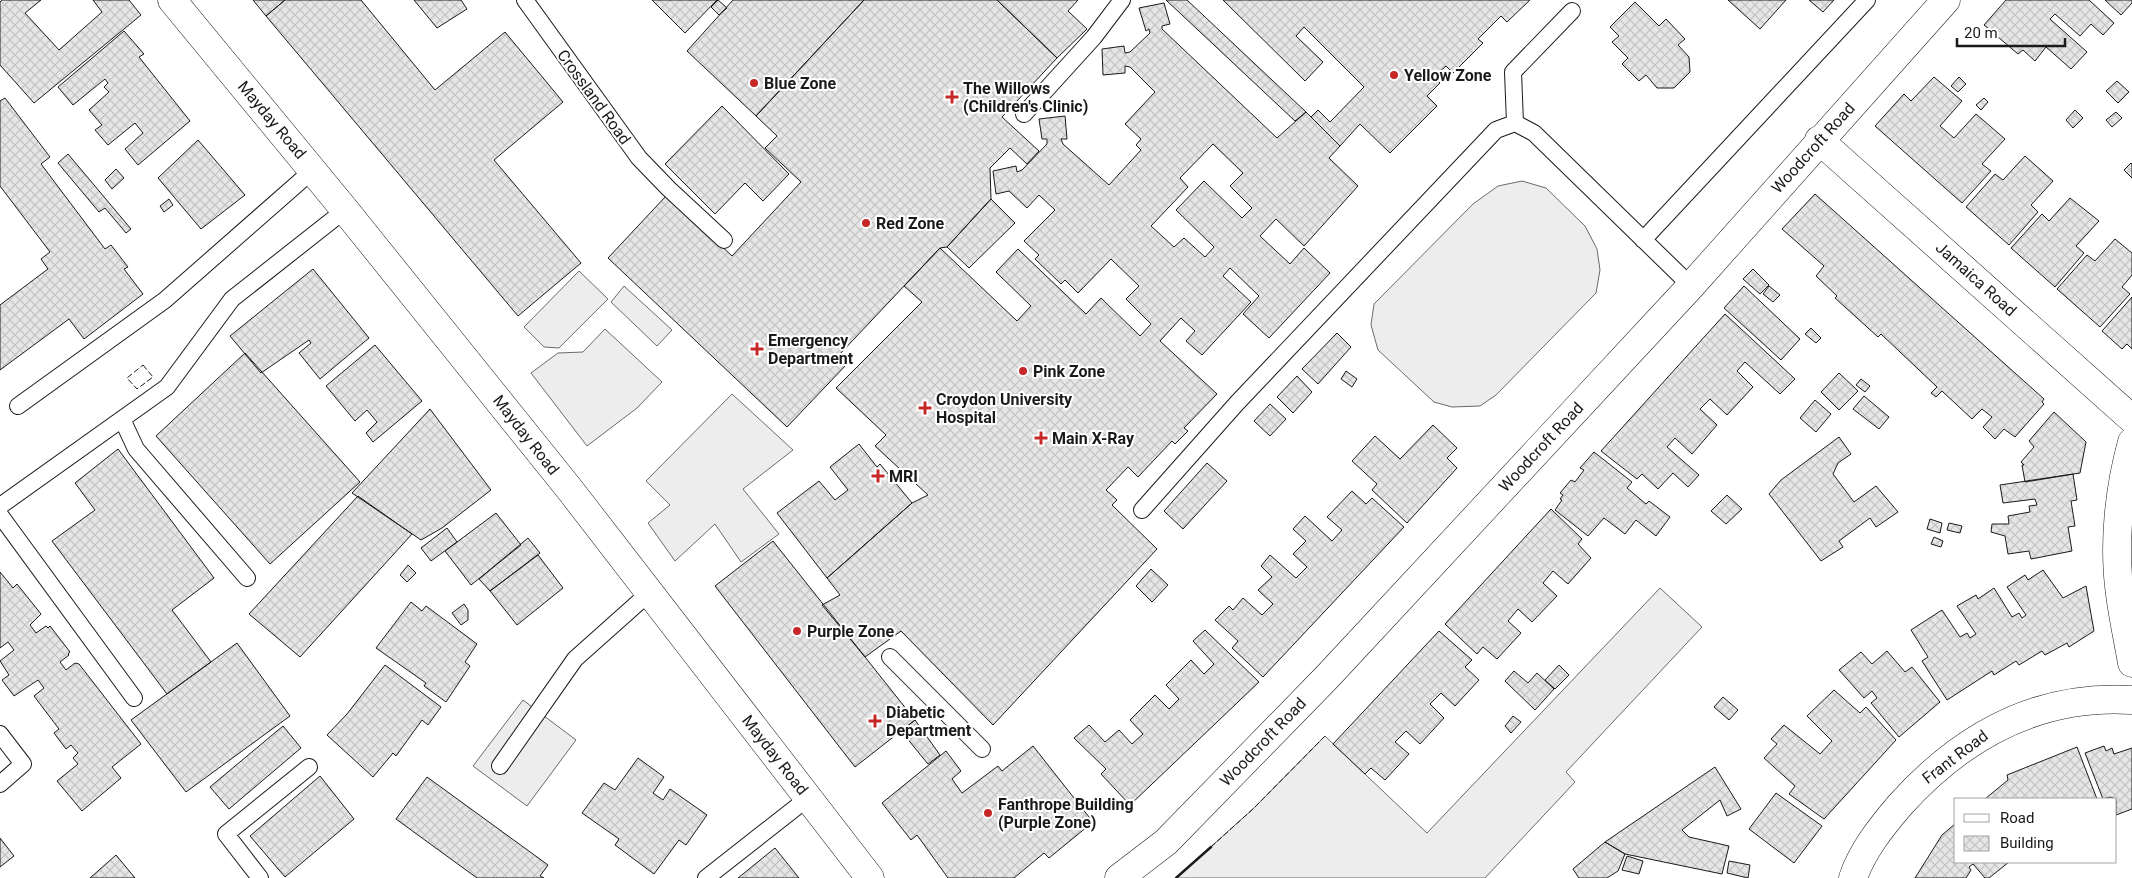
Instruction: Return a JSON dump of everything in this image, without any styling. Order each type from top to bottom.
[{"type":"street","name":"Mayday Road","points":[[172,0],[313,170],[650,593],[870,878]]},
{"type":"street","name":"Woodcroft Road","points":[[1119,878],[1166,842],[1328,676],[1691,286],[1819,140],[1946,0]]},
{"type":"street","name":"Jamaica Road","points":[[1819,140],[2132,418]]},
{"type":"street","points":[[2132,442],[2122,498],[2118,557],[2120,594],[2132,663]]},
{"type":"street","name":"Frant Road","points":[[1853,878],[1868,848],[1888,819],[1923,780],[1969,743],[2000,725],[2054,706],[2096,700],[2132,700]]},
{"type":"lane","name":"Crossland Road","points":[[525,0],[639,158],[668,189],[724,240]]},
{"type":"lane","points":[[1024,114],[1094,37],[1122,0]]},
{"type":"lane","points":[[1643,240],[1867,0]]},
{"type":"lane","points":[[1515,123],[1513,72],[1572,10]]},
{"type":"lane","points":[[1142,510],[1236,403],[1496,130],[1515,123],[1534,133],[1691,286]]},
{"type":"lane","points":[[18,406],[165,300],[313,170]]},
{"type":"lane","points":[[0,506],[167,387],[232,299],[345,210]]},
{"type":"lane","points":[[122,419],[136,449],[247,578]]},
{"type":"lane","points":[[0,514],[134,698]]},
{"type":"lane","points":[[500,766],[574,659],[650,593]]},
{"type":"lane","points":[[890,657],[982,749]]},
{"type":"lane","points":[[0,734],[23,764],[0,784]]},
{"type":"lane","points":[[260,878],[226,834],[309,767]]},
{"type":"lane","points":[[706,878],[808,798]]},
{"type":"shaded area","points":[[1522,181],[1546,188],[1585,226],[1597,249],[1600,270],[1596,293],[1496,395],[1480,406],[1452,407],[1434,402],[1378,350],[1371,325],[1374,304],[1473,204],[1498,186]]},
{"type":"shaded area","points":[[579,271],[608,299],[559,348],[544,347],[524,327]]},
{"type":"shaded area","points":[[624,286],[672,330],[657,346],[611,302]]},
{"type":"shaded area","points":[[605,329],[662,382],[637,408],[587,446],[531,373],[558,353],[583,352]]},
{"type":"shaded area","points":[[732,394],[793,450],[743,489],[779,534],[741,562],[715,524],[675,561],[648,523],[670,505],[646,481]]},
{"type":"shaded area","points":[[1660,588],[1702,627],[1566,772],[1575,782],[1485,878],[1176,878],[1254,808],[1325,736],[1427,833]]},
{"type":"shaded area","points":[[523,700],[576,740],[527,806],[473,766]]},
{"type":"building","points":[[2,0],[41,0],[25,13],[59,50],[102,12],[93,0],[129,0],[141,15],[34,103],[0,65],[0,2]]},
{"type":"building","points":[[253,0],[285,0],[266,16]]},
{"type":"building","points":[[285,0],[361,0],[435,90],[505,32],[563,102],[494,160],[581,263],[518,316],[266,16]]},
{"type":"building","points":[[414,0],[461,0],[467,9],[437,28]]},
{"type":"building","points":[[652,0],[717,0],[685,33]]},
{"type":"building","points":[[718,0],[727,8],[719,15],[711,7]]},
{"type":"building","name":"Blue Zone","points":[[733,0],[864,0],[756,116],[687,51]]},
{"type":"building","name":"Red Zone","points":[[864,0],[997,0],[1057,58],[1002,117],[1039,151],[1027,164],[1010,148],[990,168],[991,199],[947,247],[940,248],[838,356],[847,364],[787,427],[608,258],[667,195],[732,256],[801,182],[765,148],[777,136],[756,116]]},
{"type":"building","points":[[997,0],[1078,0],[1068,11],[1087,29],[1057,58]]},
{"type":"building","points":[[1166,0],[1187,0],[1306,112],[1295,121]]},
{"type":"building","name":"Yellow Zone","points":[[1223,0],[1530,0],[1507,22],[1501,16],[1478,39],[1483,43],[1453,73],[1446,66],[1434,77],[1440,83],[1427,96],[1437,106],[1390,153],[1360,124],[1340,146],[1311,117],[1318,110],[1330,122],[1364,87],[1304,27],[1296,36],[1323,62],[1305,81]]},
{"type":"building","points":[[1728,0],[1786,0],[1760,29]]},
{"type":"building","points":[[1809,0],[1834,0],[1823,12]]},
{"type":"building","points":[[2006,0],[2089,0],[2114,23],[2103,35],[2091,24],[2080,36],[2055,14],[2050,19],[2087,52],[2071,69],[2046,47],[2035,61],[2023,50],[2018,54],[1984,25]]},
{"type":"building","points":[[2105,0],[2132,0],[2132,3],[2121,15]]},
{"type":"building","points":[[1635,2],[1659,26],[1666,19],[1685,39],[1678,45],[1689,57],[1690,72],[1674,88],[1657,88],[1646,75],[1639,81],[1622,64],[1628,58],[1612,42],[1619,36],[1610,27]]},
{"type":"building","name":"Pink Zone","points":[[1164,3],[1170,24],[1162,26],[1162,29],[1277,138],[1306,112],[1340,146],[1329,158],[1358,186],[1304,246],[1276,219],[1260,236],[1290,264],[1304,248],[1330,273],[1269,338],[1243,314],[1259,296],[1230,268],[1223,276],[1251,302],[1202,355],[1186,341],[1195,331],[1181,318],[1160,341],[1217,394],[1184,428],[1188,431],[1175,444],[1172,441],[1138,477],[1128,467],[1106,490],[1117,500],[1112,505],[1157,549],[993,725],[901,631],[865,657],[822,605],[840,595],[827,578],[912,503],[928,495],[875,446],[886,435],[836,388],[922,302],[904,286],[940,248],[1017,321],[1031,306],[996,272],[1018,249],[1086,314],[1101,298],[1140,336],[1151,324],[1126,299],[1139,286],[1111,259],[1078,293],[1065,280],[1061,284],[1035,259],[1039,255],[1024,241],[1055,210],[1039,195],[1027,208],[1009,191],[996,194],[993,171],[1016,166],[1017,172],[1022,170],[1047,144],[1047,139],[1042,139],[1039,119],[1065,116],[1067,139],[1061,139],[1063,144],[1109,185],[1141,150],[1136,145],[1141,139],[1125,124],[1155,92],[1130,67],[1125,66],[1125,73],[1103,75],[1102,49],[1124,46],[1125,53],[1130,52],[1150,33],[1149,29],[1146,31],[1139,8]],"holes":[[[1213,144],[1243,173],[1230,186],[1252,208],[1242,218],[1204,181],[1176,210],[1214,247],[1205,257],[1184,238],[1174,247],[1151,226],[1188,187],[1180,178]]]},
{"type":"building","points":[[124,31],[144,54],[139,57],[190,121],[138,165],[125,149],[143,133],[135,123],[108,145],[95,130],[102,125],[89,110],[109,92],[104,87],[108,83],[105,79],[73,105],[58,87]]},
{"type":"building","points":[[1934,77],[1962,101],[1940,126],[1954,138],[1976,114],[2005,139],[1982,164],[1991,171],[1962,203],[1875,126],[1904,94],[1911,101]]},
{"type":"building","points":[[1959,77],[1966,84],[1958,92],[1951,86]]},
{"type":"building","points":[[2117,81],[2129,92],[2118,103],[2106,91]]},
{"type":"building","points":[[5,98],[50,157],[41,164],[105,249],[111,245],[128,267],[124,269],[143,294],[84,339],[69,319],[0,370],[0,305],[48,269],[41,259],[50,252],[0,186],[0,101]]},
{"type":"building","points":[[1984,98],[1988,102],[1981,110],[1976,105]]},
{"type":"building","points":[[722,106],[789,174],[763,201],[745,183],[715,214],[665,164]]},
{"type":"building","points":[[2075,110],[2083,118],[2073,128],[2066,120]]},
{"type":"building","points":[[2116,112],[2122,118],[2112,127],[2106,120]]},
{"type":"building","points":[[198,140],[245,195],[201,229],[158,178]]},
{"type":"building","points":[[68,154],[131,229],[126,233],[105,208],[99,212],[58,163]]},
{"type":"building","points":[[2025,156],[2053,181],[2031,205],[2038,212],[2009,245],[1966,207],[1995,174],[2003,180]]},
{"type":"building","points":[[2132,164],[2132,178],[2124,170]]},
{"type":"building","points":[[116,169],[124,178],[112,189],[105,180]]},
{"type":"building","points":[[1815,194],[2044,399],[2042,402],[2044,404],[2015,437],[2004,429],[1995,439],[1983,427],[1992,417],[1982,409],[1972,419],[1942,391],[1936,397],[1931,393],[1937,387],[1881,334],[1878,337],[1835,298],[1837,296],[1816,276],[1824,266],[1782,229]]},
{"type":"building","points":[[2070,198],[2099,221],[2076,246],[2084,253],[2055,287],[2011,248],[2042,214],[2049,221]]},
{"type":"building","points":[[169,199],[173,205],[164,212],[160,206]]},
{"type":"building","points":[[991,199],[1015,223],[969,268],[947,247]]},
{"type":"building","points":[[2115,239],[2132,253],[2132,275],[2122,287],[2130,294],[2100,327],[2057,289],[2087,255],[2095,261]]},
{"type":"building","points":[[313,269],[369,338],[320,379],[299,353],[311,343],[309,340],[261,373],[230,336]]},
{"type":"building","points":[[1753,269],[1769,285],[1760,294],[1743,279]]},
{"type":"building","points":[[1744,286],[1800,339],[1781,360],[1724,308]]},
{"type":"building","points":[[1769,286],[1780,295],[1773,302],[1763,294]]},
{"type":"building","points":[[2132,297],[2132,349],[2127,344],[2122,349],[2102,331]]},
{"type":"building","points":[[1725,314],[1795,379],[1780,394],[1745,362],[1737,371],[1753,387],[1727,415],[1710,399],[1700,409],[1717,425],[1692,454],[1675,438],[1667,447],[1699,475],[1688,487],[1673,473],[1658,489],[1642,474],[1637,479],[1601,451]]},
{"type":"building","points":[[1811,328],[1821,338],[1816,343],[1805,334]]},
{"type":"building","points":[[1337,333],[1351,347],[1318,384],[1302,369]]},
{"type":"building","points":[[375,345],[422,401],[373,442],[366,433],[377,422],[367,410],[355,421],[326,386]]},
{"type":"building","points":[[245,353],[360,482],[270,564],[156,436]]},
{"type":"building","points":[[1346,371],[1357,379],[1352,387],[1341,379]]},
{"type":"building","points":[[1839,373],[1858,391],[1839,410],[1821,392]]},
{"type":"building","points":[[1297,376],[1312,392],[1293,413],[1277,397]]},
{"type":"building","points":[[1861,379],[1870,386],[1865,392],[1856,385]]},
{"type":"building","points":[[1864,396],[1889,417],[1879,429],[1853,409]]},
{"type":"building","points":[[1815,400],[1831,414],[1816,432],[1800,418]]},
{"type":"building","points":[[1270,404],[1286,419],[1270,436],[1254,421]]},
{"type":"building","points":[[430,409],[491,490],[442,528],[421,540],[352,493]]},
{"type":"building","points":[[2054,412],[2086,442],[2080,473],[2025,482],[2022,465],[2024,465],[2021,462],[2034,447],[2029,441]]},
{"type":"building","points":[[1433,425],[1457,448],[1447,458],[1457,468],[1407,523],[1372,490],[1377,484],[1352,461],[1375,436],[1400,459]]},
{"type":"building","points":[[1839,437],[1851,454],[1838,463],[1833,474],[1854,502],[1876,486],[1898,512],[1876,527],[1870,518],[1839,541],[1843,547],[1821,561],[1769,494],[1781,480]]},
{"type":"building","points":[[859,444],[877,467],[880,464],[912,503],[827,578],[777,513],[819,481],[835,500],[848,490],[830,467]]},
{"type":"building","points":[[118,449],[214,578],[172,610],[211,662],[167,694],[52,541],[95,510],[75,483]]},
{"type":"building","points":[[1594,452],[1632,482],[1627,488],[1646,504],[1649,501],[1670,517],[1656,536],[1636,520],[1625,534],[1604,518],[1588,536],[1555,510],[1562,500],[1560,499],[1563,495],[1560,493],[1571,480],[1575,482],[1584,470],[1580,468]]},
{"type":"building","points":[[1207,463],[1227,481],[1183,529],[1164,511]]},
{"type":"building","points":[[2073,474],[2077,500],[2071,501],[2075,526],[2068,527],[2072,551],[2031,559],[2029,551],[2008,554],[2005,536],[1991,532],[1992,524],[2009,524],[2008,516],[2030,512],[2029,506],[2037,505],[2035,499],[2003,503],[2000,485]]},
{"type":"building","points":[[1352,491],[1366,504],[1372,498],[1404,527],[1263,677],[1232,648],[1238,641],[1215,620],[1229,606],[1233,610],[1243,598],[1262,615],[1273,604],[1258,590],[1272,577],[1261,566],[1270,555],[1296,578],[1307,567],[1293,554],[1306,541],[1293,529],[1305,516],[1332,541],[1342,530],[1327,517]]},
{"type":"building","points":[[1727,495],[1742,509],[1726,524],[1711,511]]},
{"type":"building","points":[[358,496],[412,534],[300,657],[249,614]]},
{"type":"building","points":[[1551,509],[1582,539],[1578,544],[1591,558],[1568,584],[1553,571],[1543,583],[1557,596],[1532,622],[1518,609],[1508,621],[1521,633],[1497,659],[1483,647],[1477,654],[1445,624]]},
{"type":"building","points":[[496,513],[521,545],[471,585],[445,551]]},
{"type":"building","points":[[1930,519],[1942,523],[1940,533],[1927,529]]},
{"type":"building","points":[[1949,523],[1962,526],[1960,533],[1947,530]]},
{"type":"building","points":[[447,528],[457,542],[431,561],[421,548]]},
{"type":"building","points":[[1934,537],[1943,541],[1941,547],[1931,544]]},
{"type":"building","points":[[528,538],[540,553],[490,591],[479,579]]},
{"type":"building","name":"Purple Zone","points":[[773,541],[915,720],[855,767],[715,586]]},
{"type":"building","points":[[538,555],[563,588],[517,625],[490,591]]},
{"type":"building","points":[[408,565],[416,573],[407,582],[400,575]]},
{"type":"building","points":[[1151,569],[1168,585],[1152,602],[1136,586]]},
{"type":"building","points":[[2043,570],[2063,598],[2086,586],[2094,631],[2069,647],[2067,643],[2045,655],[2042,651],[2019,665],[2016,661],[1994,675],[1992,671],[1947,700],[1922,661],[1928,657],[1911,630],[1942,610],[1960,637],[1967,633],[1970,638],[1976,634],[1957,606],[1976,595],[1978,599],[1994,588],[2012,617],[2019,613],[2022,618],[2026,615],[2007,587],[2025,575],[2028,580]]},
{"type":"building","points":[[0,572],[13,588],[17,584],[41,614],[30,625],[36,633],[46,626],[48,628],[50,626],[70,652],[60,662],[66,670],[75,663],[79,664],[141,744],[112,767],[121,778],[82,811],[57,781],[78,764],[73,758],[78,753],[71,745],[66,749],[54,733],[59,729],[34,696],[44,688],[38,680],[14,696],[2,680],[9,675],[0,661],[14,650],[8,642],[0,648]]},
{"type":"building","points":[[411,602],[422,611],[426,606],[477,644],[465,662],[470,666],[446,702],[424,686],[426,683],[376,648]]},
{"type":"building","points":[[464,604],[468,610],[468,620],[461,625],[452,613]]},
{"type":"building","points":[[1205,630],[1259,682],[1130,805],[1101,774],[1106,769],[1074,738],[1089,725],[1105,742],[1119,730],[1132,744],[1143,734],[1130,720],[1155,695],[1169,709],[1179,699],[1166,685],[1191,660],[1204,674],[1214,664],[1193,641]]},
{"type":"building","points":[[1439,631],[1472,660],[1465,667],[1479,680],[1455,706],[1441,693],[1430,704],[1444,718],[1420,744],[1406,731],[1395,742],[1409,754],[1385,780],[1371,768],[1365,774],[1333,744]]},
{"type":"building","points":[[237,643],[290,716],[186,792],[131,720]]},
{"type":"building","points":[[1887,651],[1905,672],[1912,667],[1940,702],[1899,737],[1871,703],[1877,698],[1872,691],[1864,698],[1839,670],[1861,652],[1872,664]]},
{"type":"building","points":[[385,665],[441,707],[428,725],[422,720],[396,756],[393,753],[373,777],[327,735],[347,714]]},
{"type":"building","points":[[1559,665],[1569,675],[1555,689],[1545,680]]},
{"type":"building","points":[[1514,671],[1528,683],[1537,673],[1554,689],[1535,710],[1505,681]]},
{"type":"building","points":[[1834,690],[1860,713],[1866,707],[1896,740],[1824,819],[1789,794],[1795,786],[1764,758],[1777,744],[1771,739],[1784,725],[1820,754],[1832,741],[1807,716]]},
{"type":"building","points":[[1723,697],[1738,710],[1729,720],[1714,707]]},
{"type":"building","points":[[1513,716],[1521,722],[1511,733],[1505,726]]},
{"type":"building","points":[[915,720],[940,755],[928,764],[901,731]]},
{"type":"building","points":[[283,726],[301,748],[229,809],[210,787]]},
{"type":"building","name":"Fanthrope Building (Purple Zone)","points":[[1033,746],[1093,822],[1049,858],[1044,853],[1014,878],[948,878],[917,835],[911,840],[882,803],[946,751],[961,771],[952,779],[962,793],[998,766],[1002,771]]},
{"type":"building","points":[[2104,746],[2106,751],[2112,748],[2114,754],[2132,748],[2132,809],[2117,815],[2117,798],[2103,798],[2085,753]]},
{"type":"building","points":[[2077,747],[2097,798],[1986,798],[2008,780],[2007,775]]},
{"type":"building","points":[[638,758],[664,777],[653,793],[663,800],[670,789],[707,815],[686,845],[679,840],[654,874],[615,845],[619,839],[582,813],[604,783],[615,790]]},
{"type":"building","points":[[1715,767],[1741,809],[1727,816],[1720,800],[1682,830],[1689,837],[1729,846],[1722,874],[1625,854],[1605,842]]},
{"type":"building","points":[[320,776],[354,819],[285,877],[250,836]]},
{"type":"building","points":[[427,777],[548,865],[540,876],[544,878],[477,878],[396,819]]},
{"type":"building","points":[[1776,793],[1822,826],[1794,863],[1749,829]]},
{"type":"building","points":[[1954,825],[1954,863],[2008,863],[1989,878],[1985,878],[1973,864],[1969,867],[1971,870],[1966,878],[1915,878],[1942,835]]},
{"type":"building","points":[[0,838],[14,856],[0,867]]},
{"type":"building","points":[[1605,842],[1625,854],[1618,871],[1607,878],[1579,878],[1573,869]]},
{"type":"building","points":[[775,848],[799,878],[738,878]]},
{"type":"building","points":[[116,855],[135,878],[90,878]]},
{"type":"building","points":[[1627,856],[1643,861],[1639,874],[1622,870]]},
{"type":"building","points":[[1729,861],[1750,865],[1748,878],[1727,873]]},
{"type":"fence","points":[[143,365],[153,377],[137,389],[127,378],[143,365]]},
{"type":"fence","points":[[1211,847],[1254,808],[1325,736]]},
{"type":"wall","points":[[1176,878],[1211,847]]},
{"type":"place","name":"Yellow Zone","points":[[1394,75]]},
{"type":"place","name":"Blue Zone","points":[[754,83]]},
{"type":"place","name":"The Willows (Children's Clinic)","points":[[952,97]]},
{"type":"place","name":"Red Zone","points":[[866,223]]},
{"type":"place","name":"Emergency Department","points":[[757,349]]},
{"type":"place","name":"Pink Zone","points":[[1023,371]]},
{"type":"place","name":"Croydon University Hospital","points":[[925,408]]},
{"type":"place","name":"Main X-Ray","points":[[1041,438]]},
{"type":"place","name":"MRI","points":[[878,476]]},
{"type":"place","name":"Purple Zone","points":[[797,631]]},
{"type":"place","name":"Diabetic Department","points":[[875,721]]},
{"type":"place","name":"Fanthrope Building (Purple Zone)","points":[[988,813]]}]
